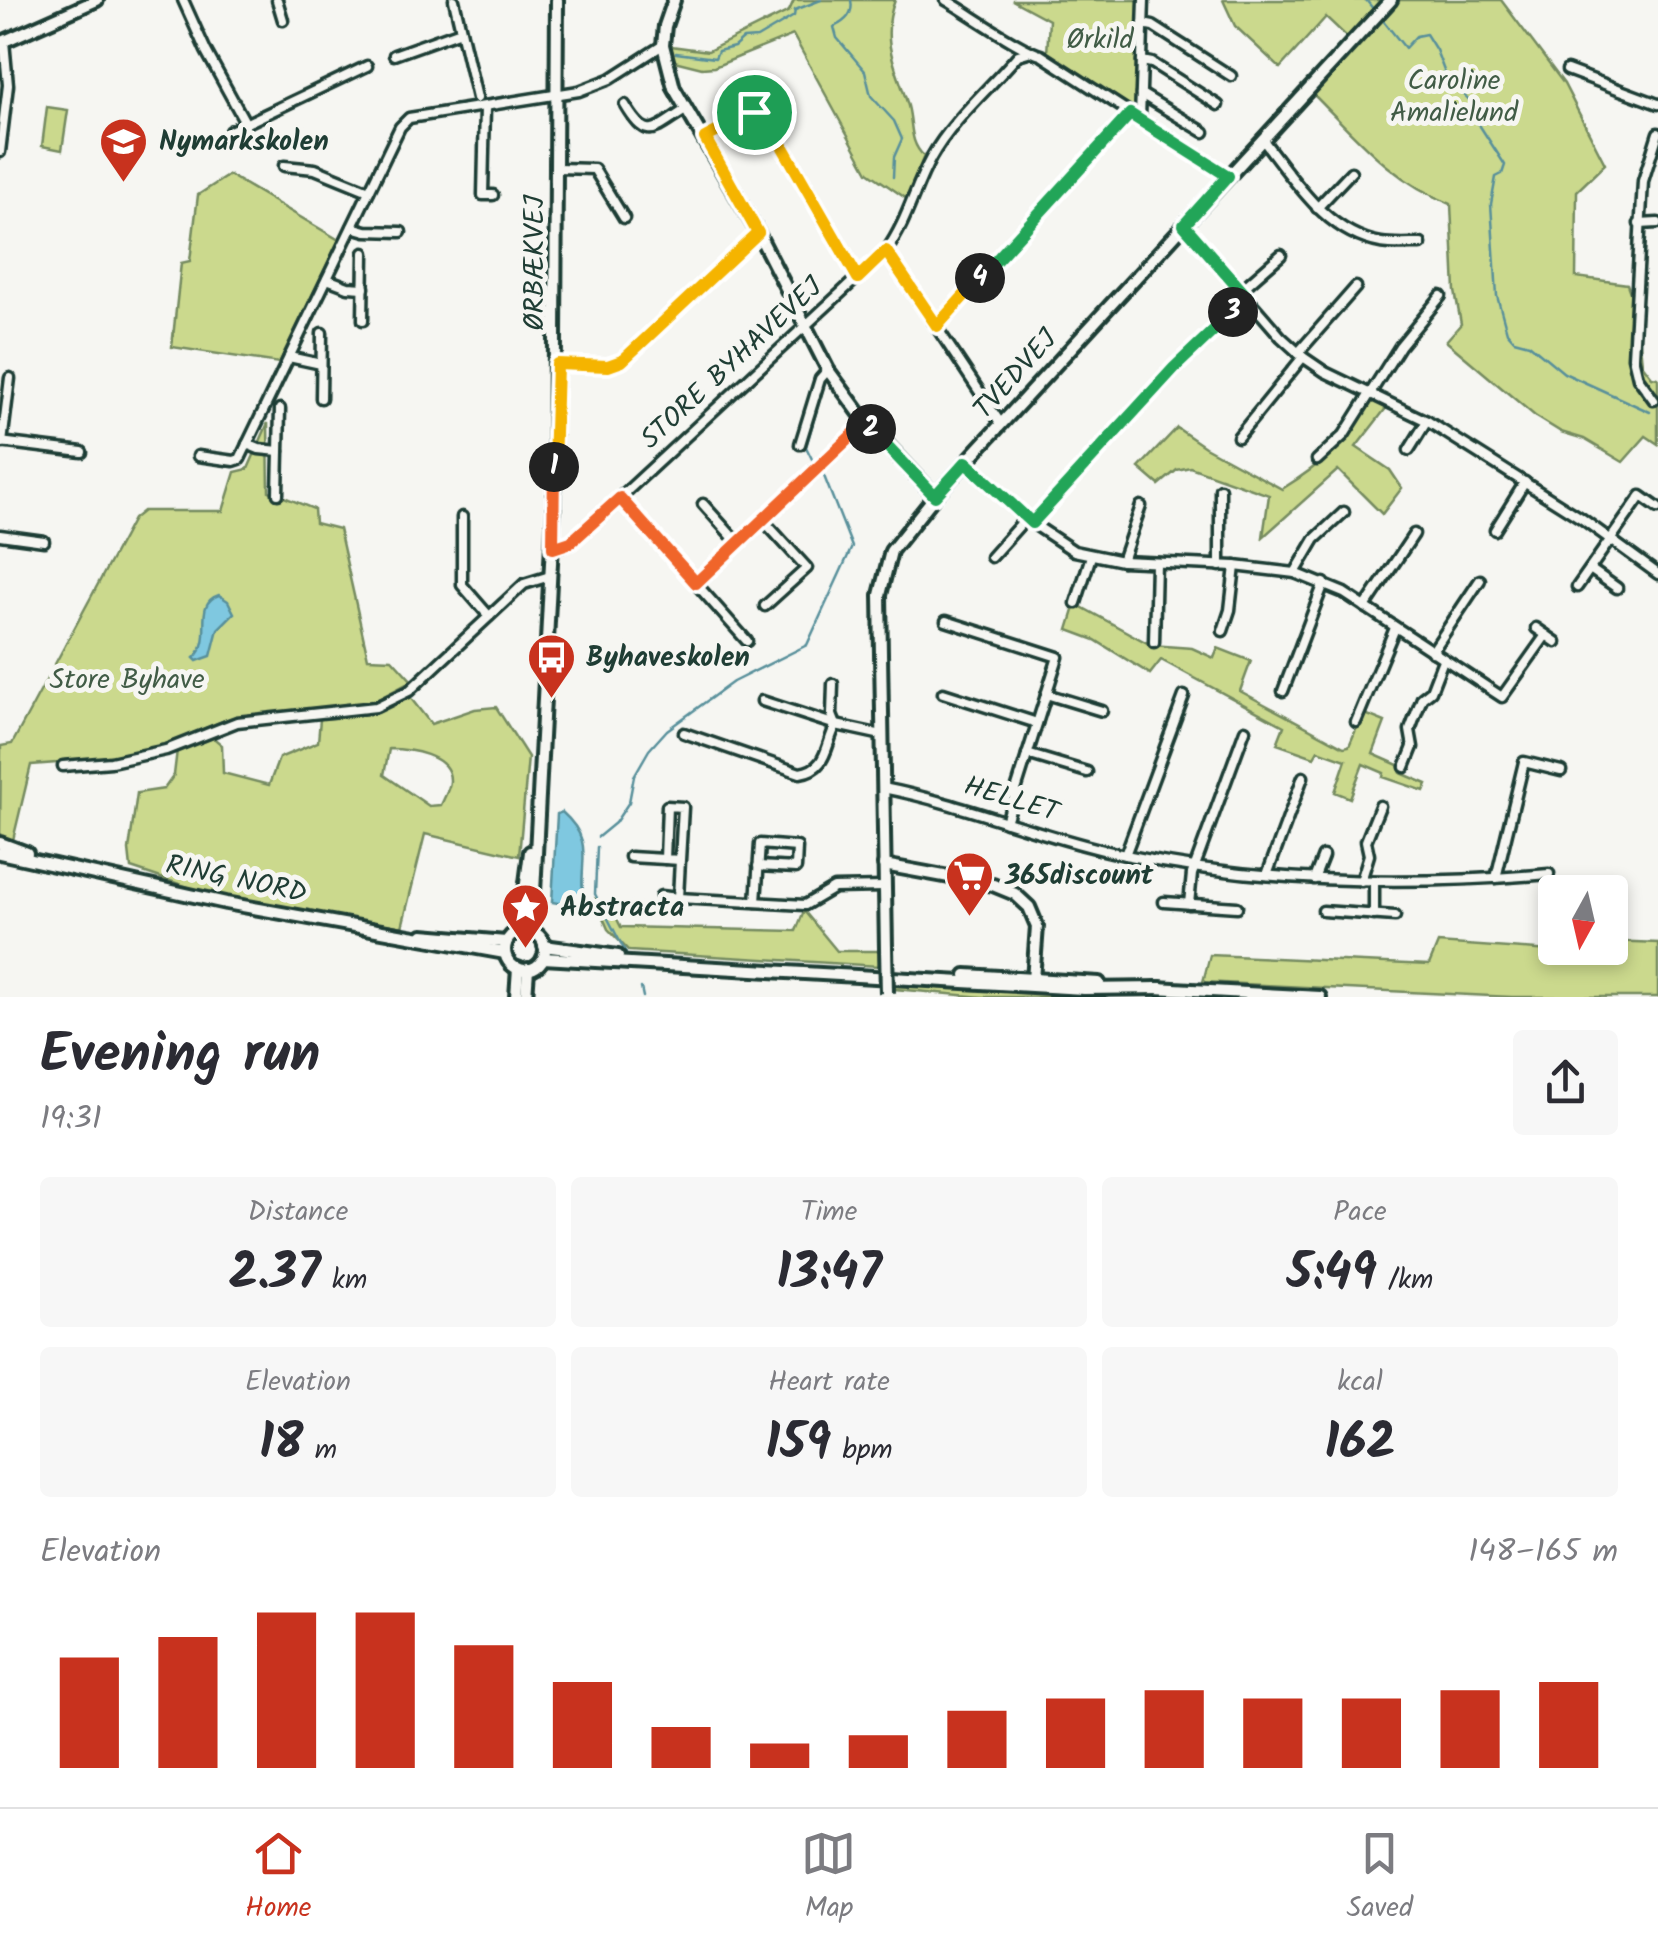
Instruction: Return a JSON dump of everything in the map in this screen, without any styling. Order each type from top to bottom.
[{"type":"street","points":[[0,152],[8,85],[2,42],[97,0]]},
{"type":"street","points":[[184,0],[206,51],[246,124]]},
{"type":"street","points":[[277,0],[283,20]]},
{"type":"street","points":[[454,0],[477,98]]},
{"type":"street","name":"ØRBÆKVEJ","points":[[526,931],[553,548],[558,0]]},
{"type":"street","points":[[674,0],[663,46],[674,88],[758,233],[828,370],[866,422],[935,496]]},
{"type":"street","points":[[946,0],[1028,52],[1040,55],[1228,176]]},
{"type":"street","points":[[1140,119],[1144,0]]},
{"type":"street","name":"TVEDVEJ","points":[[887,995],[880,596],[891,551],[935,496],[1391,0]]},
{"type":"street","points":[[1143,24],[1153,26],[1231,76]]},
{"type":"street","points":[[394,55],[461,31]]},
{"type":"street","points":[[198,456],[240,459],[400,126],[409,118],[602,83],[663,46]]},
{"type":"street","name":"STORE BYHAVEVEJ","points":[[553,548],[571,542],[886,251],[947,135],[1018,55],[1028,52]]},
{"type":"street","points":[[1142,61],[1152,63],[1218,105]]},
{"type":"street","points":[[230,132],[366,66]]},
{"type":"street","points":[[1567,70],[1658,104]]},
{"type":"street","points":[[1141,94],[1204,132]]},
{"type":"street","points":[[625,105],[637,126],[645,130],[652,130],[687,109]]},
{"type":"street","points":[[485,106],[483,195],[493,195]]},
{"type":"street","points":[[705,138],[748,113],[765,116],[858,278]]},
{"type":"street","points":[[937,326],[1130,114]]},
{"type":"street","points":[[1654,400],[1638,378],[1632,357],[1643,181],[1658,132]]},
{"type":"street","points":[[1262,139],[1317,208],[1340,227],[1382,243],[1421,244]]},
{"type":"street","points":[[284,166],[326,172],[370,191]]},
{"type":"street","points":[[558,168],[594,168],[624,218]]},
{"type":"street","points":[[1317,208],[1351,172]]},
{"type":"street","points":[[1640,224],[1658,223]]},
{"type":"street","points":[[1184,225],[1300,355],[1427,421],[1612,538],[1658,574]]},
{"type":"street","points":[[352,227],[401,232]]},
{"type":"street","points":[[557,364],[608,366],[622,361],[758,233]]},
{"type":"street","points":[[886,251],[1002,424]]},
{"type":"street","points":[[363,320],[364,252]]},
{"type":"street","points":[[1241,290],[1281,255]]},
{"type":"street","points":[[327,279],[364,288]]},
{"type":"street","points":[[1238,436],[1356,287]]},
{"type":"street","points":[[1317,460],[1344,435],[1400,346],[1440,296]]},
{"type":"street","points":[[991,558],[1174,368],[1248,298]]},
{"type":"street","points":[[320,398],[322,333]]},
{"type":"street","points":[[289,357],[321,364]]},
{"type":"street","points":[[800,444],[820,379],[828,370]]},
{"type":"street","points":[[10,378],[1,442],[82,452]]},
{"type":"street","points":[[278,494],[280,409]]},
{"type":"street","points":[[1409,450],[1427,421]]},
{"type":"street","points":[[696,583],[866,422]]},
{"type":"street","points":[[247,444],[259,450],[279,451]]},
{"type":"street","points":[[966,462],[1056,542],[1091,556],[1122,562],[1235,566],[1295,574],[1324,583],[1502,697],[1546,635]]},
{"type":"street","points":[[1495,530],[1526,482]]},
{"type":"street","points":[[1220,489],[1220,566]]},
{"type":"street","points":[[1577,587],[1641,496],[1658,508]]},
{"type":"street","points":[[620,498],[747,641]]},
{"type":"street","points":[[702,504],[738,543]]},
{"type":"street","points":[[1122,562],[1141,506]]},
{"type":"street","points":[[1295,574],[1315,540],[1344,512]]},
{"type":"street","points":[[462,517],[462,585],[490,616]]},
{"type":"street","points":[[763,520],[807,568],[765,606]]},
{"type":"street","points":[[1365,607],[1414,534]]},
{"type":"street","points":[[0,535],[44,541]]},
{"type":"street","points":[[1076,602],[1091,556]]},
{"type":"street","points":[[1154,642],[1156,563]]},
{"type":"street","points":[[1224,631],[1235,566]]},
{"type":"street","points":[[1590,569],[1617,588]]},
{"type":"street","points":[[63,766],[111,762],[155,752],[237,722],[376,707],[409,691],[524,584],[550,576]]},
{"type":"street","points":[[1432,652],[1480,580]]},
{"type":"street","points":[[1283,691],[1324,583]]},
{"type":"street","points":[[946,622],[1058,657],[1006,822]]},
{"type":"street","points":[[1356,722],[1395,628]]},
{"type":"street","points":[[1536,628],[1556,642]]},
{"type":"street","points":[[1405,767],[1413,747],[1410,732],[1422,698],[1431,691],[1443,660]]},
{"type":"street","points":[[684,733],[800,773],[820,766],[836,725],[832,716],[833,684]]},
{"type":"street","points":[[943,693],[1037,723]]},
{"type":"street","points":[[1046,694],[1102,711]]},
{"type":"street","points":[[1126,855],[1184,696]]},
{"type":"street","points":[[762,701],[882,735]]},
{"type":"street","points":[[1188,904],[1192,874],[1245,730]]},
{"type":"street","points":[[1027,754],[1087,772]]},
{"type":"street","points":[[1496,878],[1524,762],[1561,771]]},
{"type":"street","points":[[1268,875],[1303,777]]},
{"type":"street","name":"HELLET","points":[[883,788],[1126,855],[1196,867],[1360,881],[1549,874]]},
{"type":"street","points":[[664,859],[668,806],[683,808],[678,898]]},
{"type":"street","points":[[1360,881],[1369,855],[1366,841],[1380,806]]},
{"type":"street","name":"RING NORD","points":[[0,844],[66,866]]},
{"type":"street","points":[[756,902],[758,866],[760,844],[798,847],[796,868],[758,866]]},
{"type":"street","points":[[777,866],[778,846]]},
{"type":"street","name":"RING NORD","points":[[0,853],[226,903],[447,945],[506,948]]},
{"type":"street","points":[[1314,879],[1323,856]]},
{"type":"street","points":[[630,857],[680,860]]},
{"type":"street","points":[[884,866],[993,885],[1015,894],[1028,906],[1037,926],[1033,982]]},
{"type":"street","points":[[1374,881],[1374,914]]},
{"type":"street","points":[[661,896],[805,905],[834,888],[884,887]]},
{"type":"street","points":[[1164,902],[1236,907]]},
{"type":"street","points":[[1323,911],[1395,916]]},
{"type":"street","points":[[526,997],[523,969],[506,948],[526,931],[544,946],[660,962]]},
{"type":"street","points":[[543,958],[544,946]]},
{"type":"street","points":[[516,997],[523,969],[543,958],[1320,997]]},
{"type":"green space","points":[[794,0],[895,0],[889,29],[891,54],[914,139],[924,156],[907,199],[868,172],[793,35],[714,67],[674,61],[671,46],[708,51],[789,11]]},
{"type":"green space","name":"Ørkild","points":[[1012,0],[1142,0],[1138,111],[1047,54],[1049,20]]},
{"type":"green space","name":"Caroline Amalielund","points":[[1223,0],[1382,0],[1347,37],[1326,17],[1280,68],[1235,26]]},
{"type":"green space","name":"Caroline Amalielund","points":[[1400,0],[1501,0],[1564,84],[1605,164],[1577,191],[1576,277],[1627,284],[1637,312],[1642,364],[1652,377],[1658,378],[1658,444],[1646,436],[1623,462],[1584,439],[1561,432],[1535,416],[1446,341],[1461,324],[1455,291],[1451,204],[1393,171],[1314,95]]},
{"type":"green space","points":[[47,107],[68,110],[62,150],[42,146]]},
{"type":"green space","points":[[229,175],[339,240],[279,363],[172,347],[181,263],[190,261],[198,195]]},
{"type":"green space","points":[[1372,400],[1387,407],[1356,447],[1390,470],[1402,488],[1382,514],[1338,470],[1263,537],[1269,495],[1190,467],[1177,470],[1159,485],[1139,468],[1177,428],[1282,489],[1333,450]]},
{"type":"green space","name":"Store Byhave","points":[[268,423],[269,491],[314,509],[315,523],[339,529],[368,658],[392,659],[412,681],[363,707],[230,718],[169,743],[110,759],[31,765],[13,840],[0,836],[1,746],[12,744],[133,519],[143,511],[223,511],[235,472],[248,469]]},
{"type":"green space","points":[[1076,604],[1151,645],[1192,648],[1214,658],[1218,648],[1251,661],[1240,691],[1344,747],[1349,746],[1363,713],[1385,722],[1373,754],[1398,765],[1401,773],[1427,784],[1424,791],[1383,777],[1384,773],[1363,764],[1350,798],[1335,792],[1346,760],[1318,750],[1314,757],[1277,744],[1284,726],[1161,660],[1150,674],[1095,640],[1068,630]]},
{"type":"green space","points":[[409,696],[431,724],[475,709],[496,707],[528,757],[519,856],[425,834],[402,927],[209,894],[131,868],[129,850],[137,793],[164,789],[174,775],[177,750],[209,734],[222,745],[223,773],[269,785],[279,758],[318,742],[320,719],[349,717]],"holes":[[[389,749],[417,752],[444,765],[450,781],[441,805],[429,806],[384,775]]]},
{"type":"green space","points":[[595,899],[608,901],[621,927],[796,931],[804,911],[837,951],[880,951],[879,966],[629,951],[608,929]]},
{"type":"green space","points":[[1628,942],[1658,943],[1658,997],[1512,997],[1203,982],[1210,955],[1429,965],[1438,943],[1538,950],[1538,965],[1628,965]]},
{"type":"green space","points":[[893,983],[1092,997],[982,997],[895,989]]},
{"type":"water","points":[[219,595],[228,601],[234,613],[218,629],[211,656],[197,661],[194,658],[203,641],[206,606]]},
{"type":"water","points":[[562,812],[580,835],[583,846],[585,903],[580,907],[552,902],[557,814]]},
{"type":"waterway","points":[[676,53],[715,58],[718,51],[734,47],[743,39],[757,38],[794,16],[795,10],[821,0]]},
{"type":"waterway","points":[[851,0],[848,16],[834,27],[837,38],[865,71],[871,96],[894,121],[902,139],[894,157],[893,177]]},
{"type":"waterway","points":[[1366,0],[1374,10]]},
{"type":"waterway","points":[[1382,19],[1405,48],[1416,36],[1426,34],[1446,76],[1479,110],[1476,120],[1505,165],[1496,177],[1491,204],[1497,296],[1507,332],[1514,340],[1529,344],[1564,373],[1650,412]]},
{"type":"waterway","points":[[814,463],[806,447],[825,382]]},
{"type":"waterway","points":[[598,837],[615,823],[629,802],[634,776],[667,730],[733,682],[807,645],[852,547],[822,471]]},
{"type":"waterway","points":[[597,847],[595,894],[626,953]]},
{"type":"waterway","points":[[641,988],[643,997]]},
{"type":"place","name":"Nymarkskolen","points":[[124,184]]},
{"type":"place","name":"Byhaveskolen","points":[[551,700]]},
{"type":"place","name":"365discount","points":[[970,918]]},
{"type":"place","name":"Abstracta","points":[[525,950]]},
{"type":"route","points":[[754,112],[765,116],[858,278],[886,251],[937,326],[1130,114],[1228,176],[1184,225],[1248,298],[1174,368],[1032,523],[966,462],[935,496],[866,422],[696,583],[620,498],[571,542],[553,548],[557,364],[608,366],[622,361],[758,233],[705,138],[754,112]]}]
